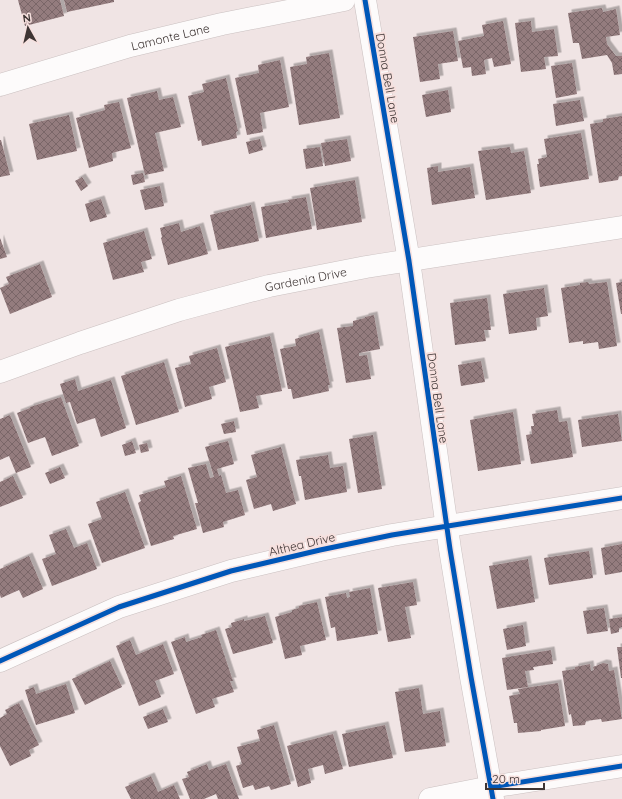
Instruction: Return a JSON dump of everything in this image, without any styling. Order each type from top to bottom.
[{"type":"street","name":"Lamonte Lane","points":[[0,85],[130,46],[222,24],[344,0]]},
{"type":"street","name":"Donna Bell Lane","points":[[364,0],[409,262],[446,526],[469,669],[492,793]]},
{"type":"street","name":"Gardenia Drive","points":[[0,372],[80,343],[179,310],[269,286],[366,268],[622,227]]},
{"type":"street","name":"Althea Drive","points":[[0,661],[119,608],[231,571],[320,550],[446,526],[622,498]]},
{"type":"street","points":[[430,799],[492,793],[622,766]]},
{"type":"building","points":[[18,0],[60,0],[64,16],[25,26]]},
{"type":"building","points":[[64,0],[114,0],[114,2],[67,12]]},
{"type":"building","points":[[602,8],[603,12],[616,9],[620,35],[606,37],[607,44],[616,56],[622,56],[622,74],[614,75],[612,63],[607,55],[582,59],[579,43],[573,43],[568,13]]},
{"type":"building","points":[[503,21],[511,64],[494,67],[492,58],[484,60],[486,74],[472,76],[471,67],[463,68],[458,41],[484,36],[482,25]]},
{"type":"building","points":[[531,21],[532,32],[554,29],[558,56],[544,57],[546,69],[521,72],[515,23]]},
{"type":"building","points":[[453,31],[458,61],[438,64],[440,79],[420,82],[413,37]]},
{"type":"building","points":[[329,53],[340,118],[299,125],[290,67],[307,64],[306,57]]},
{"type":"building","points":[[280,60],[289,107],[260,113],[263,132],[247,135],[235,78],[259,73],[258,65]]},
{"type":"building","points":[[572,63],[577,94],[556,98],[551,66]]},
{"type":"building","points":[[226,78],[238,131],[236,132],[237,138],[202,146],[201,140],[198,141],[188,96],[204,92],[202,84]]},
{"type":"building","points":[[448,90],[451,112],[426,117],[422,95]]},
{"type":"building","points":[[157,91],[159,100],[173,97],[181,127],[155,133],[164,171],[145,175],[127,98]]},
{"type":"building","points":[[580,100],[584,121],[556,126],[553,104]]},
{"type":"building","points":[[119,102],[131,148],[112,153],[113,161],[89,168],[76,118],[105,110],[104,105]]},
{"type":"building","points":[[69,115],[77,151],[37,160],[29,124]]},
{"type":"building","points":[[622,116],[622,176],[619,176],[618,180],[599,183],[590,124],[603,122],[603,119]]},
{"type":"building","points":[[581,133],[589,179],[540,187],[537,164],[539,164],[538,159],[547,157],[544,139]]},
{"type":"building","points":[[260,139],[263,150],[249,154],[246,142]]},
{"type":"building","points":[[347,139],[351,161],[325,166],[321,143]]},
{"type":"building","points":[[0,140],[10,175],[0,177]]},
{"type":"building","points":[[320,147],[323,166],[306,169],[303,149]]},
{"type":"building","points":[[510,147],[511,153],[524,151],[531,193],[486,200],[478,151]]},
{"type":"building","points":[[438,166],[438,172],[470,167],[475,198],[432,205],[427,168]]},
{"type":"building","points":[[143,173],[145,182],[133,185],[131,175]]},
{"type":"building","points":[[82,177],[88,186],[81,191],[75,181]]},
{"type":"building","points":[[355,180],[362,222],[317,230],[310,188]]},
{"type":"building","points":[[160,186],[164,206],[145,210],[140,190]]},
{"type":"building","points":[[306,197],[312,229],[266,238],[261,207]]},
{"type":"building","points":[[101,199],[107,217],[90,222],[85,204]]},
{"type":"building","points":[[251,205],[259,241],[218,250],[210,215]]},
{"type":"building","points":[[179,223],[181,232],[200,226],[208,254],[168,265],[160,228]]},
{"type":"building","points":[[144,231],[152,259],[141,262],[144,272],[113,280],[103,243]]},
{"type":"building","points":[[0,238],[7,257],[0,259]]},
{"type":"building","points":[[40,264],[52,297],[10,314],[0,288],[9,284],[6,277]]},
{"type":"building","points":[[588,282],[589,284],[607,282],[617,346],[599,349],[598,342],[583,344],[583,341],[569,343],[561,288]]},
{"type":"building","points":[[622,282],[622,314],[621,314],[616,283]]},
{"type":"building","points":[[544,288],[548,316],[536,318],[537,330],[509,334],[503,294]]},
{"type":"building","points":[[487,298],[491,330],[484,330],[486,341],[455,345],[450,303]]},
{"type":"building","points":[[374,315],[380,349],[359,353],[359,356],[367,355],[371,379],[346,383],[337,328],[353,326],[353,321]]},
{"type":"building","points":[[319,332],[330,385],[328,385],[329,391],[293,399],[291,389],[288,389],[280,349],[296,346],[295,339]]},
{"type":"building","points":[[270,336],[282,391],[256,396],[259,408],[240,412],[225,347]]},
{"type":"building","points":[[217,348],[226,382],[209,387],[212,399],[185,407],[175,368],[191,364],[189,356]]},
{"type":"building","points":[[481,361],[485,382],[461,386],[458,365]]},
{"type":"building","points":[[164,362],[179,412],[136,425],[121,376]]},
{"type":"building","points":[[75,379],[78,391],[111,380],[126,428],[101,437],[95,418],[77,424],[70,402],[66,403],[60,384]]},
{"type":"building","points":[[61,397],[79,446],[52,456],[45,437],[28,443],[17,413]]},
{"type":"building","points":[[557,410],[559,422],[567,421],[573,457],[531,464],[526,435],[532,434],[531,426],[534,426],[532,414]]},
{"type":"building","points":[[513,412],[521,464],[478,471],[470,420]]},
{"type":"building","points":[[618,414],[622,441],[582,447],[578,420]]},
{"type":"building","points":[[10,415],[31,467],[16,473],[9,456],[0,460],[0,419]]},
{"type":"building","points":[[234,421],[236,432],[224,434],[221,424]]},
{"type":"building","points":[[373,435],[382,489],[358,493],[349,439]]},
{"type":"building","points":[[132,441],[136,453],[125,456],[122,445]]},
{"type":"building","points":[[228,441],[234,464],[217,469],[219,476],[221,475],[226,493],[238,490],[245,515],[223,522],[224,527],[203,533],[195,503],[198,503],[188,468],[206,464],[210,478],[214,477],[205,447]]},
{"type":"building","points":[[147,443],[149,451],[141,453],[139,445]]},
{"type":"building","points":[[281,447],[296,504],[273,511],[271,504],[254,509],[246,480],[257,477],[251,455]]},
{"type":"building","points":[[328,455],[330,468],[343,466],[347,492],[305,500],[301,476],[299,476],[296,460]]},
{"type":"building","points":[[60,467],[65,478],[50,484],[45,473]]},
{"type":"building","points":[[13,476],[23,498],[0,507],[0,482]]},
{"type":"building","points":[[181,476],[197,529],[173,536],[174,539],[151,546],[138,503],[141,501],[139,495],[166,487],[164,481]]},
{"type":"building","points":[[125,492],[145,548],[102,563],[88,524],[102,519],[96,502]]},
{"type":"building","points":[[66,529],[74,548],[87,543],[97,569],[52,586],[42,559],[56,554],[49,535]]},
{"type":"building","points":[[622,544],[622,572],[605,575],[601,548]]},
{"type":"building","points":[[589,551],[593,578],[549,585],[544,558]]},
{"type":"building","points":[[29,556],[43,589],[23,598],[19,590],[1,598],[0,569]]},
{"type":"building","points":[[528,559],[535,602],[497,609],[489,566]]},
{"type":"building","points":[[413,582],[417,605],[405,607],[411,638],[388,642],[378,588]]},
{"type":"building","points":[[370,588],[378,634],[337,641],[335,627],[331,628],[325,597],[346,593],[347,598],[350,597],[349,592]]},
{"type":"building","points":[[317,602],[326,640],[300,646],[302,655],[285,659],[275,617],[292,612],[292,610],[299,608],[299,606]]},
{"type":"building","points":[[604,608],[608,631],[587,634],[583,611]]},
{"type":"building","points":[[265,616],[273,643],[233,654],[225,629],[232,627],[231,623],[244,619],[244,621]]},
{"type":"building","points":[[622,617],[622,627],[619,628],[619,632],[611,634],[609,619]]},
{"type":"building","points":[[523,625],[526,646],[507,650],[503,629]]},
{"type":"building","points":[[216,630],[233,681],[230,681],[234,692],[212,699],[215,707],[196,714],[171,642],[185,637],[186,642],[202,637],[201,635]]},
{"type":"building","points":[[130,640],[136,655],[163,644],[174,674],[155,681],[161,697],[139,706],[116,646]]},
{"type":"building","points":[[617,647],[622,647],[622,678],[621,678]]},
{"type":"building","points":[[551,650],[553,664],[533,667],[534,670],[525,671],[528,687],[507,690],[502,658]]},
{"type":"building","points":[[110,661],[122,687],[85,705],[72,679]]},
{"type":"building","points":[[603,663],[608,664],[609,671],[614,670],[622,719],[602,722],[601,719],[586,721],[585,725],[573,726],[571,714],[569,715],[562,671],[575,669],[575,667],[590,664],[591,671],[594,670],[593,667]]},
{"type":"building","points":[[558,683],[565,726],[541,731],[518,733],[517,723],[514,723],[509,696],[520,694],[518,689]]},
{"type":"building","points":[[66,684],[75,713],[36,725],[25,690],[34,687],[36,694]]},
{"type":"building","points":[[419,688],[423,714],[440,711],[446,746],[405,752],[395,692]]},
{"type":"building","points":[[19,703],[39,745],[29,750],[31,756],[10,766],[0,746],[0,718],[7,714],[5,710]]},
{"type":"building","points":[[163,709],[168,722],[148,729],[143,717]]},
{"type":"building","points":[[274,725],[291,784],[271,790],[269,786],[255,790],[253,785],[243,788],[236,766],[242,764],[237,747],[260,741],[257,730]]},
{"type":"building","points":[[385,725],[393,758],[349,767],[342,734]]},
{"type":"building","points":[[333,734],[343,769],[325,774],[323,765],[308,769],[311,783],[298,787],[287,746]]},
{"type":"building","points":[[207,764],[209,770],[226,764],[239,799],[218,799],[216,794],[204,799],[190,799],[182,779],[189,777],[187,772]]},
{"type":"building","points":[[151,776],[158,792],[174,785],[180,799],[131,799],[125,787]]},
{"type":"cycle path","points":[[365,0],[409,261],[450,549],[493,799]]},
{"type":"cycle path","points":[[0,661],[119,607],[231,571],[392,535],[622,498]]},
{"type":"cycle path","points":[[491,787],[622,766]]}]
